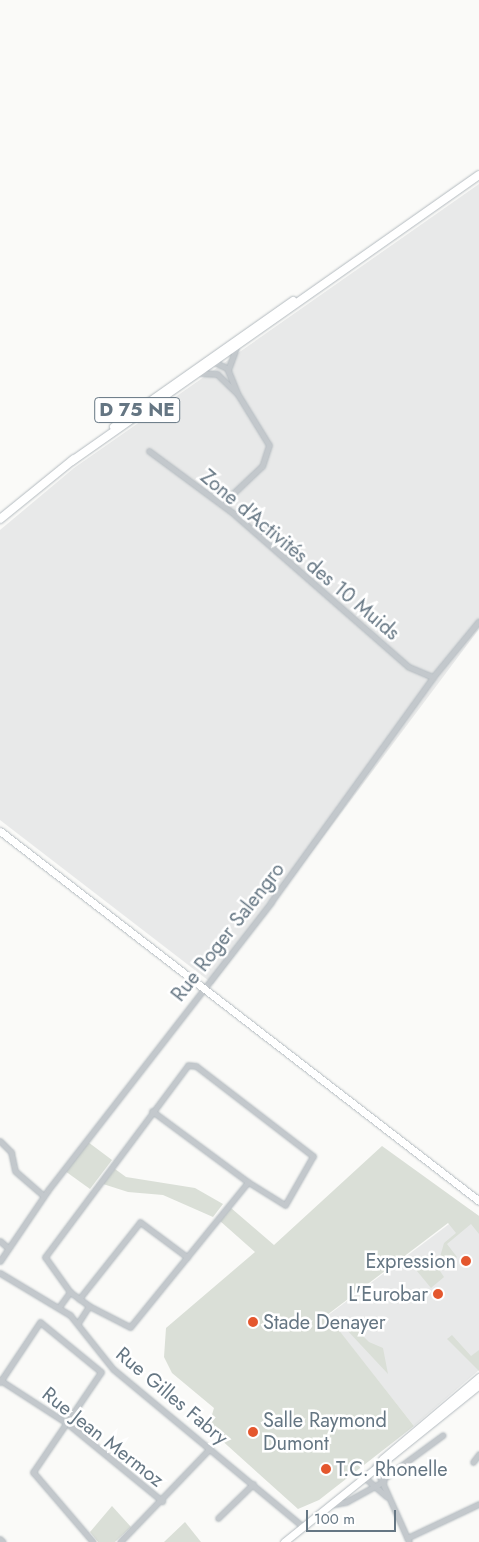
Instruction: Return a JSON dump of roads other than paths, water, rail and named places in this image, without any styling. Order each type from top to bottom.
[{"type":"main road","name":"D 75 NE","points":[[72,461],[216,362],[352,262],[479,175]]},
{"type":"main road","name":"D 75 NE","points":[[0,519],[72,461],[219,352],[324,282]]},
{"type":"main road","points":[[0,831],[479,1201]]},
{"type":"main road","points":[[376,1467],[479,1377]]},
{"type":"main road","points":[[284,1542],[479,1385]]},
{"type":"street","points":[[237,393],[228,370],[230,358],[238,346]]},
{"type":"street","points":[[219,352],[216,362],[221,377],[237,393],[265,433],[269,452],[260,468],[222,504]]},
{"type":"street","points":[[204,363],[216,362],[228,370]]},
{"type":"street","points":[[200,373],[221,377]]},
{"type":"street","name":"Zone d'Activités des 10 Muids","points":[[149,451],[222,504],[409,667],[433,677]]},
{"type":"street","name":"Rue Roger Salengro","points":[[0,1262],[44,1196],[334,818],[433,677],[443,671],[479,621]]},
{"type":"street","points":[[152,1111],[248,1182],[285,1205],[313,1156],[194,1064],[185,1067],[152,1111],[45,1257],[70,1292],[79,1299],[130,1327],[248,1182]]},
{"type":"street","points":[[0,1141],[11,1152],[14,1170],[44,1196]]},
{"type":"street","points":[[79,1299],[140,1222],[187,1257]]},
{"type":"street","points":[[0,1241],[8,1248]]},
{"type":"street","name":"Rue Gilles Fabry","points":[[0,1273],[25,1292],[59,1307],[78,1323],[113,1369],[303,1527]]},
{"type":"street","points":[[59,1307],[70,1292]]},
{"type":"street","points":[[78,1323],[89,1306]]},
{"type":"street","points":[[0,1381],[36,1324],[43,1323],[101,1372],[34,1475],[93,1542]]},
{"type":"street","name":"Rue Jean Mermoz","points":[[0,1381],[68,1424],[162,1502]]},
{"type":"street","points":[[330,1505],[375,1488],[443,1435]]},
{"type":"street","points":[[120,1542],[162,1502],[210,1448]]},
{"type":"street","points":[[473,1462],[479,1454]]},
{"type":"street","points":[[376,1467],[384,1480],[388,1497],[408,1540],[479,1504]]},
{"type":"street","points":[[364,1477],[388,1497]]},
{"type":"street","points":[[218,1518],[253,1484]]},
{"type":"street","points":[[0,1539],[3,1542]]},
{"type":"place","name":"Expression","points":[[466,1261]]},
{"type":"place","name":"L'Eurobar","points":[[438,1294]]},
{"type":"place","name":"Stade Denayer","points":[[253,1322]]},
{"type":"place","name":"Salle Raymond Dumont","points":[[253,1432]]},
{"type":"place","name":"T.C. Rhonelle","points":[[326,1469]]}]
